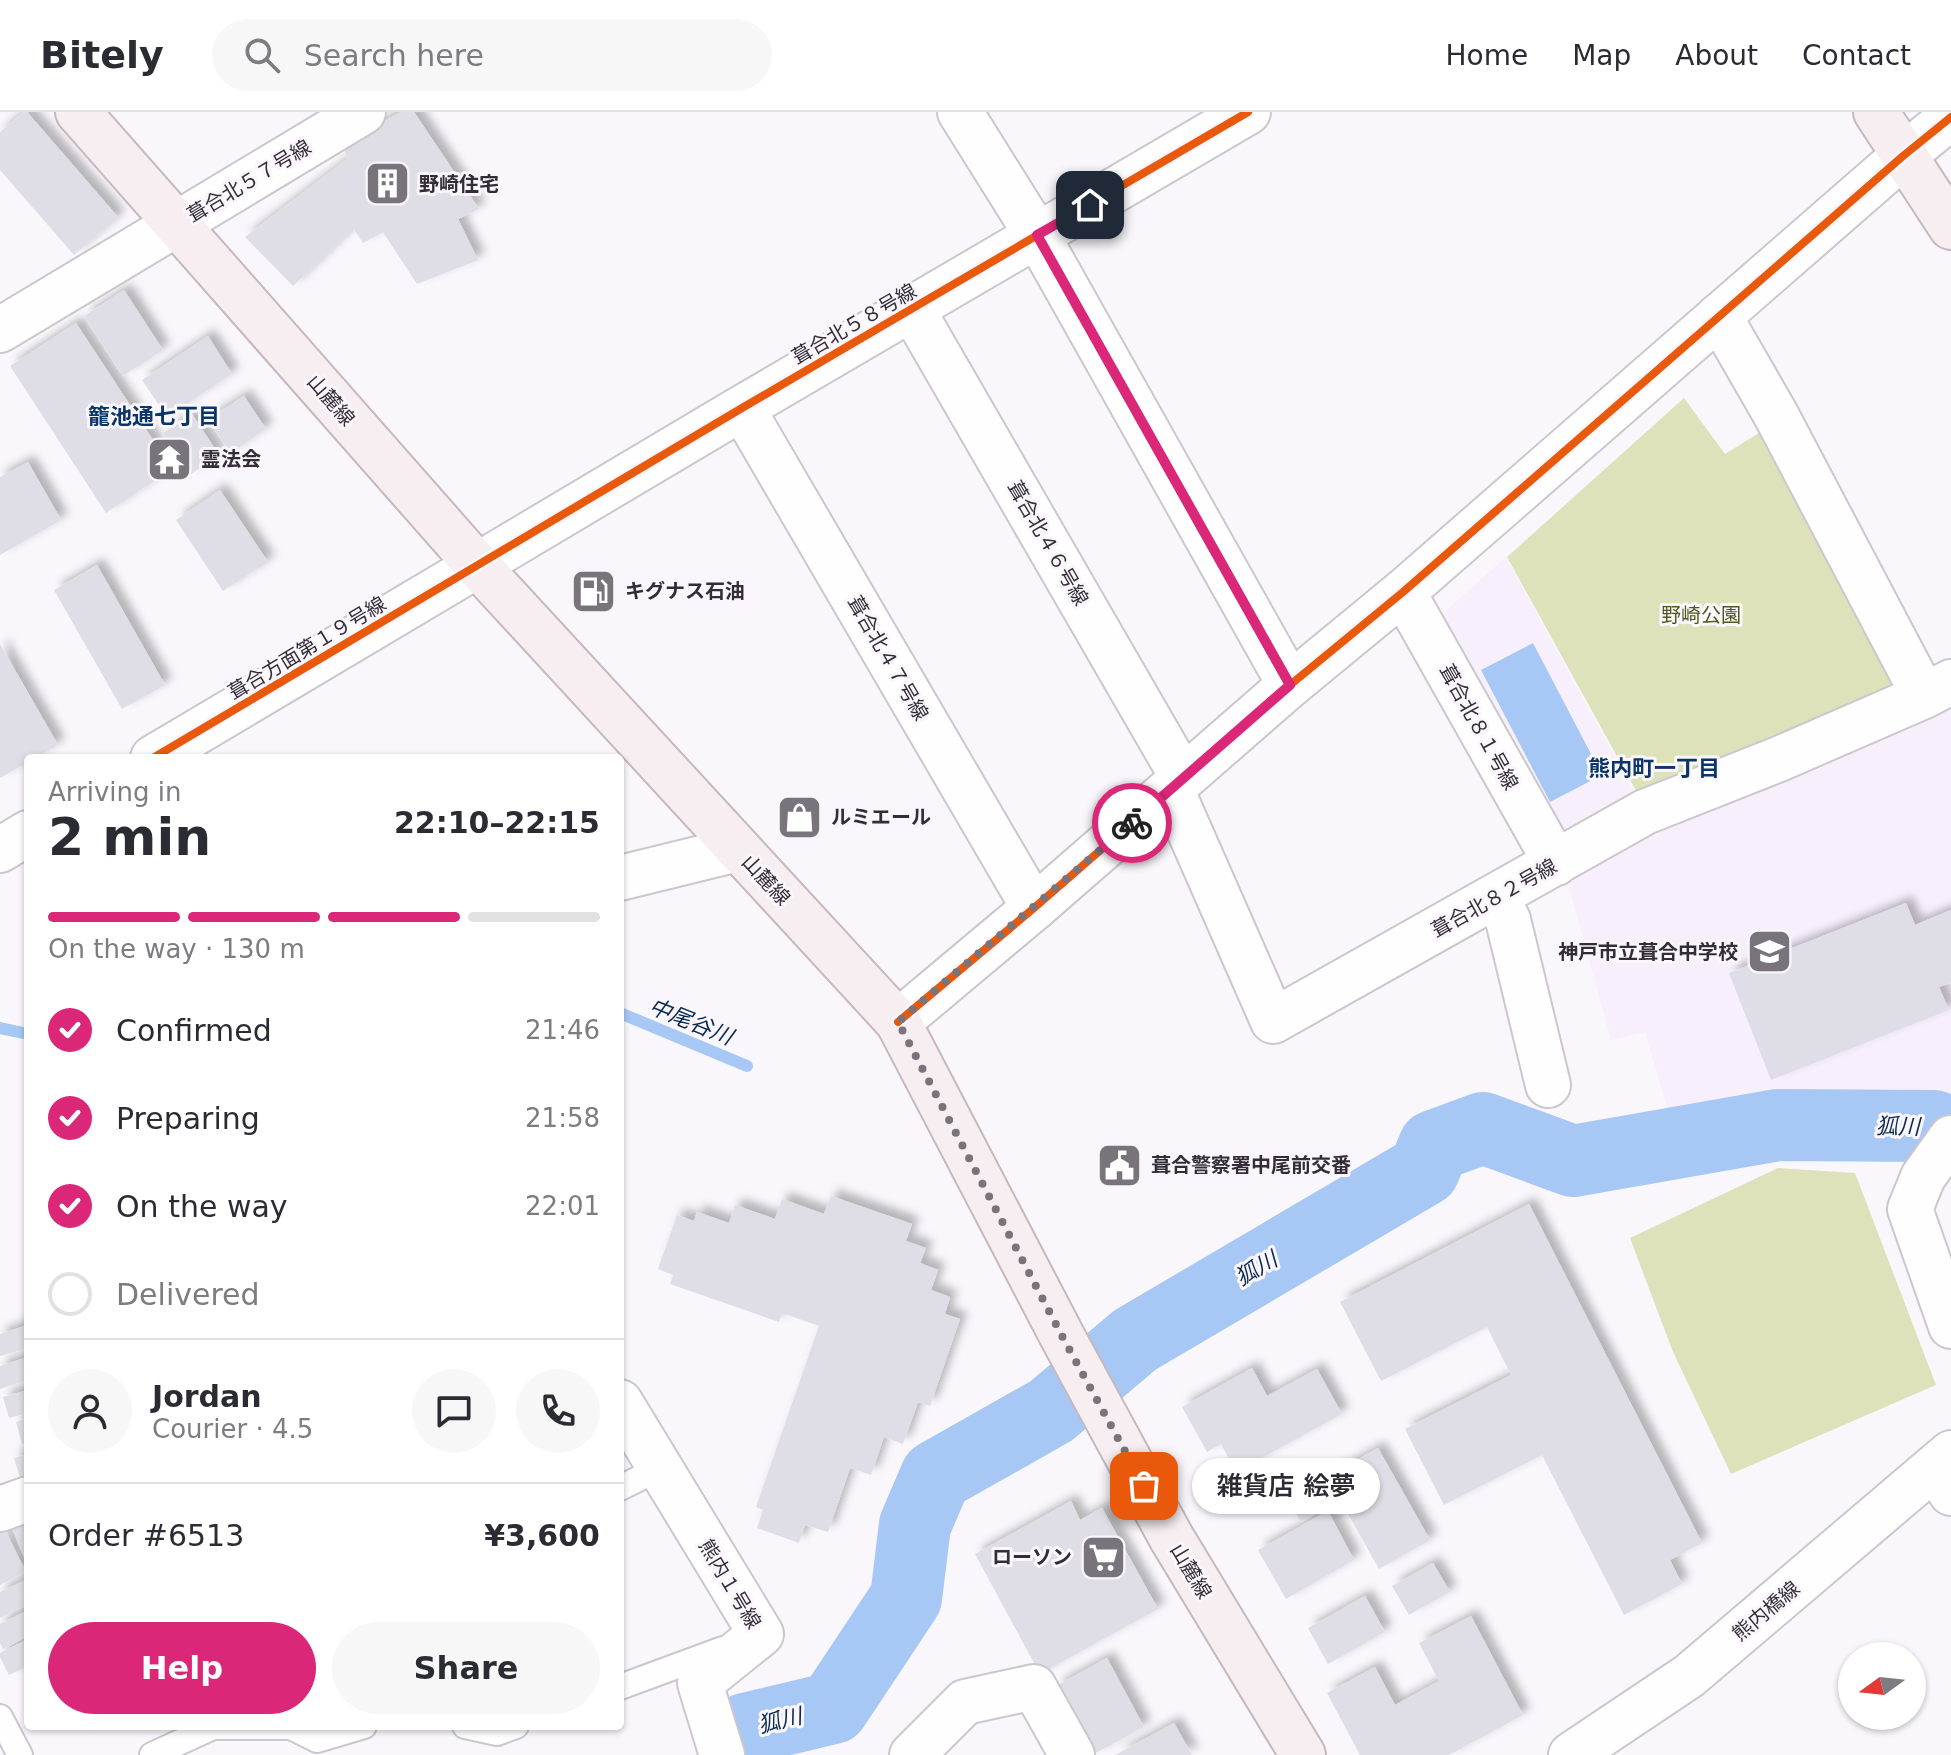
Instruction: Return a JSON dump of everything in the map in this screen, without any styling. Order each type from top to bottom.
[{"type":"main road","name":"山麓線","points":[[78,112],[477,565],[898,1022],[1171,1537],[1303,1755]]},
{"type":"main road","points":[[1876,112],[1951,227]]},
{"type":"street","points":[[960,112],[1037,235],[1290,685]]},
{"type":"street","name":"葺合北５８号線","points":[[477,565],[1248,112]]},
{"type":"street","name":"葺合北５７号線","points":[[0,330],[347,116]]},
{"type":"street","points":[[898,1022],[1290,685],[1403,592],[1951,117]]},
{"type":"street","name":"葺合北４６号線","points":[[912,309],[1177,783]]},
{"type":"street","points":[[1719,316],[1937,689]]},
{"type":"street","name":"葺合北４７号線","points":[[742,408],[1034,908]]},
{"type":"street","name":"葺合方面第１９号線","points":[[160,754],[477,565]]},
{"type":"street","name":"葺合北８１号線","points":[[1403,592],[1556,863]]},
{"type":"street","name":"葺合北８２号線","points":[[1177,783],[1273,1021],[1645,812],[1779,759],[1937,689]]},
{"type":"street","points":[[0,850],[24,835]]},
{"type":"street","points":[[624,877],[738,849]]},
{"type":"street","points":[[1495,896],[1508,920],[1548,1085]]},
{"type":"street","points":[[1950,1140],[1923,1177],[1910,1209],[1951,1326]]},
{"type":"street","name":"熊内１号線","points":[[624,1409],[761,1634],[700,1683],[722,1755]]},
{"type":"street","name":"熊内橋線","points":[[1571,1755],[1689,1676],[1946,1471]]},
{"type":"street","points":[[0,1508],[24,1500]]},
{"type":"street","points":[[912,1755],[965,1702],[1034,1687],[1072,1755]]},
{"type":"lane","points":[[624,1486],[660,1468]]},
{"type":"lane","points":[[624,1685],[761,1634]]},
{"type":"lane","points":[[0,1717],[20,1755]]},
{"type":"lane","points":[[152,1755],[206,1730]]},
{"type":"lane","points":[[297,1730],[317,1740],[351,1730]]},
{"type":"lane","points":[[483,1730],[497,1733],[505,1730]]},
{"type":"shaded area","points":[[1506,557],[1638,799],[1559,844],[1435,620]]},
{"type":"shaded area","name":"神戸市立葺合中学校","points":[[1951,696],[1951,1118],[1849,1107],[1782,1110],[1672,1124],[1645,1032],[1611,1040],[1565,873]]},
{"type":"green space","name":"野崎公園","points":[[1684,398],[1725,454],[1762,431],[1907,692],[1640,798],[1507,557]]},
{"type":"green space","points":[[1778,1168],[1855,1173],[1936,1385],[1731,1474],[1673,1352],[1630,1238]]},
{"type":"water","points":[[1533,643],[1602,775],[1550,802],[1481,670]]},
{"type":"building","points":[[24,112],[118,217],[74,255],[0,170],[0,132]]},
{"type":"building","name":"野崎住宅","points":[[401,112],[414,112],[479,209],[458,219],[478,260],[417,284],[383,232],[363,243],[353,228],[293,286],[245,237],[347,159],[343,143]]},
{"type":"building","points":[[124,290],[163,350],[123,376],[84,316]]},
{"type":"building","points":[[76,323],[172,469],[106,513],[10,366]]},
{"type":"building","points":[[208,336],[232,374],[167,417],[142,380]]},
{"type":"building","points":[[244,396],[266,429],[230,453],[208,419]]},
{"type":"building","points":[[192,414],[219,455],[191,474],[163,433]]},
{"type":"building","points":[[28,462],[61,520],[0,555],[0,477]]},
{"type":"building","points":[[220,490],[268,562],[223,591],[176,520]]},
{"type":"building","points":[[97,565],[165,685],[122,709],[54,590]]},
{"type":"building","points":[[0,644],[58,745],[43,754],[24,754],[24,764],[0,778]]},
{"type":"building","points":[[1906,903],[1915,925],[1951,910],[1951,983],[1939,987],[1949,1010],[1771,1080],[1729,973]]},
{"type":"building","points":[[831,1196],[912,1224],[906,1241],[926,1248],[920,1263],[938,1270],[931,1290],[950,1297],[945,1314],[960,1319],[930,1406],[918,1402],[903,1444],[884,1437],[871,1475],[850,1468],[828,1532],[805,1525],[799,1543],[757,1528],[763,1510],[756,1507],[819,1326],[782,1313],[779,1322],[670,1284],[673,1275],[658,1269],[677,1215],[694,1221],[697,1212],[729,1223],[735,1205],[775,1219],[782,1199],[824,1214]]},
{"type":"building","points":[[1529,1204],[1702,1543],[1670,1560],[1682,1584],[1624,1615],[1542,1455],[1444,1505],[1405,1429],[1511,1375],[1487,1327],[1381,1381],[1340,1302]]},
{"type":"building","points":[[24,1326],[24,1349],[0,1356],[0,1334]]},
{"type":"building","points":[[24,1358],[24,1381],[0,1389],[0,1366]]},
{"type":"building","points":[[1252,1368],[1267,1396],[1317,1369],[1342,1414],[1236,1472],[1221,1444],[1207,1452],[1182,1407]]},
{"type":"building","points":[[24,1391],[24,1414],[9,1418],[3,1397]]},
{"type":"building","points":[[24,1419],[22,1444],[16,1422]]},
{"type":"building","points":[[1378,1448],[1430,1540],[1379,1569],[1327,1477]]},
{"type":"building","points":[[24,1455],[24,1477],[20,1478],[14,1458]]},
{"type":"building","points":[[1320,1479],[1334,1502],[1301,1522],[1287,1497]]},
{"type":"building","points":[[1071,1501],[1080,1520],[1102,1508],[1158,1609],[1040,1674],[975,1554]]},
{"type":"building","points":[[1328,1511],[1354,1560],[1286,1599],[1258,1550]]},
{"type":"building","points":[[24,1517],[24,1557],[10,1523]]},
{"type":"building","points":[[3,1526],[24,1573],[0,1585],[0,1528]]},
{"type":"building","points":[[1433,1563],[1450,1592],[1409,1615],[1392,1586]]},
{"type":"building","points":[[24,1581],[24,1607],[0,1618],[0,1592]]},
{"type":"building","points":[[1365,1596],[1385,1632],[1328,1664],[1308,1628]]},
{"type":"building","points":[[24,1612],[24,1638],[3,1649],[0,1624]]},
{"type":"building","points":[[1471,1616],[1523,1715],[1449,1755],[1360,1755],[1327,1693],[1375,1667],[1395,1705],[1439,1681],[1419,1643]]},
{"type":"building","points":[[24,1641],[24,1668],[9,1675],[0,1653]]},
{"type":"building","points":[[1107,1658],[1144,1727],[1094,1754],[1056,1686]]},
{"type":"building","points":[[1174,1723],[1192,1755],[1115,1755]]},
{"type":"waterway","name":"中尾谷川","points":[[624,1015],[747,1066]]},
{"type":"waterway","name":"中尾谷川","points":[[0,1028],[24,1033]]},
{"type":"waterway","name":"狐川","points":[[745,1729],[833,1708],[906,1598],[915,1525],[936,1476],[1051,1411],[1135,1340],[1424,1170],[1434,1146],[1483,1128],[1573,1161],[1778,1125],[1934,1126]]},
{"type":"cycle path","points":[[160,754],[1248,112]]},
{"type":"cycle path","points":[[898,1022],[1290,685],[1403,592],[1951,117]]},
{"type":"way so far","points":[[1132,823],[898,1022],[1144,1486]]},
{"type":"place","name":"野崎住宅","points":[[388,184]]},
{"type":"place","name":"霊法会","points":[[170,459]]},
{"type":"place","name":"キグナス石油","points":[[594,591]]},
{"type":"place","name":"ルミエール","points":[[800,817]]},
{"type":"place","name":"神戸市立葺合中学校","points":[[1769,952]]},
{"type":"place","name":"葺合警察署中尾前交番","points":[[1120,1165]]},
{"type":"place","name":"雑貨店 絵夢","points":[[1144,1486]]},
{"type":"place","name":"ローソン","points":[[1103,1557]]},
{"type":"district","name":"籠池通七丁目","points":[[154,416]]},
{"type":"district","name":"熊内町一丁目","points":[[1654,768]]},
{"type":"route","points":[[1090,205],[1037,235],[1290,685],[1132,823]]}]
